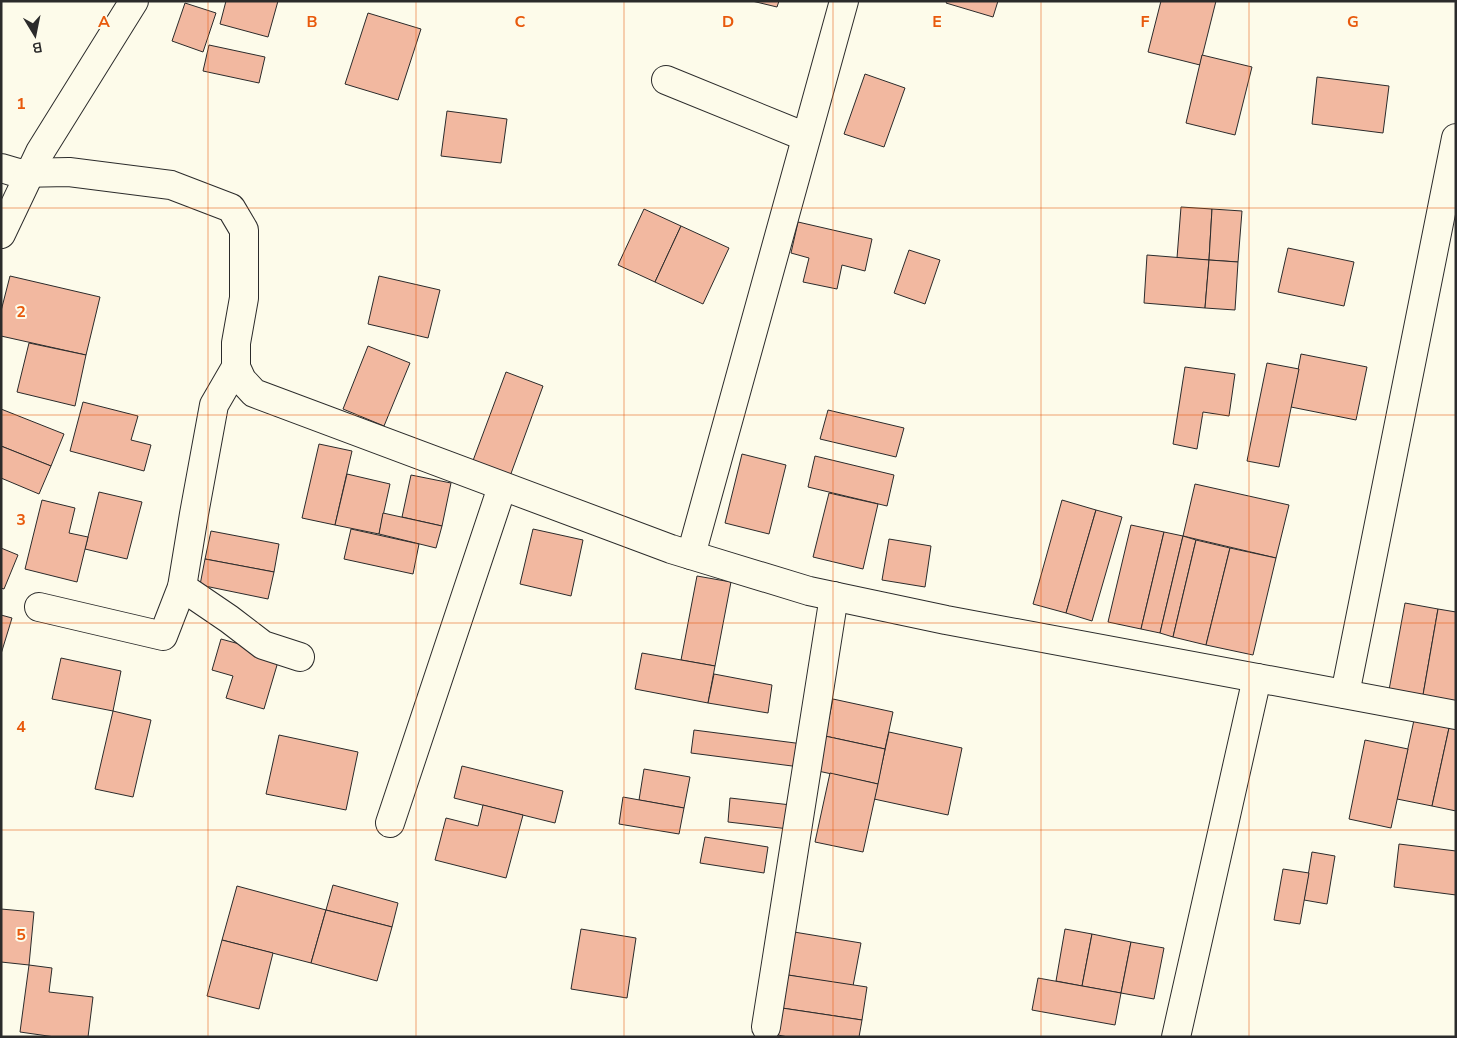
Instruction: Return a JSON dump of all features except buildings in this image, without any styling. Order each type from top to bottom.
[{"type":"street","points":[[1,234],[40,152],[134,1]]},
{"type":"street","points":[[691,555],[844,1]]},
{"type":"street","points":[[666,80],[806,137]]},
{"type":"street","points":[[1345,694],[1456,138]]},
{"type":"street","points":[[1,168],[18,173],[69,172],[171,185],[231,208],[244,230],[244,298],[236,343],[236,367],[242,380],[254,393],[502,487],[691,555],[809,590],[946,620],[1456,716]]},
{"type":"street","points":[[39,607],[163,636],[182,587],[214,405],[236,367]]},
{"type":"street","points":[[390,823],[502,487]]},
{"type":"street","points":[[182,587],[263,645],[300,658]]},
{"type":"street","points":[[766,1027],[834,596]]},
{"type":"street","points":[[1176,1037],[1257,678]]}]
